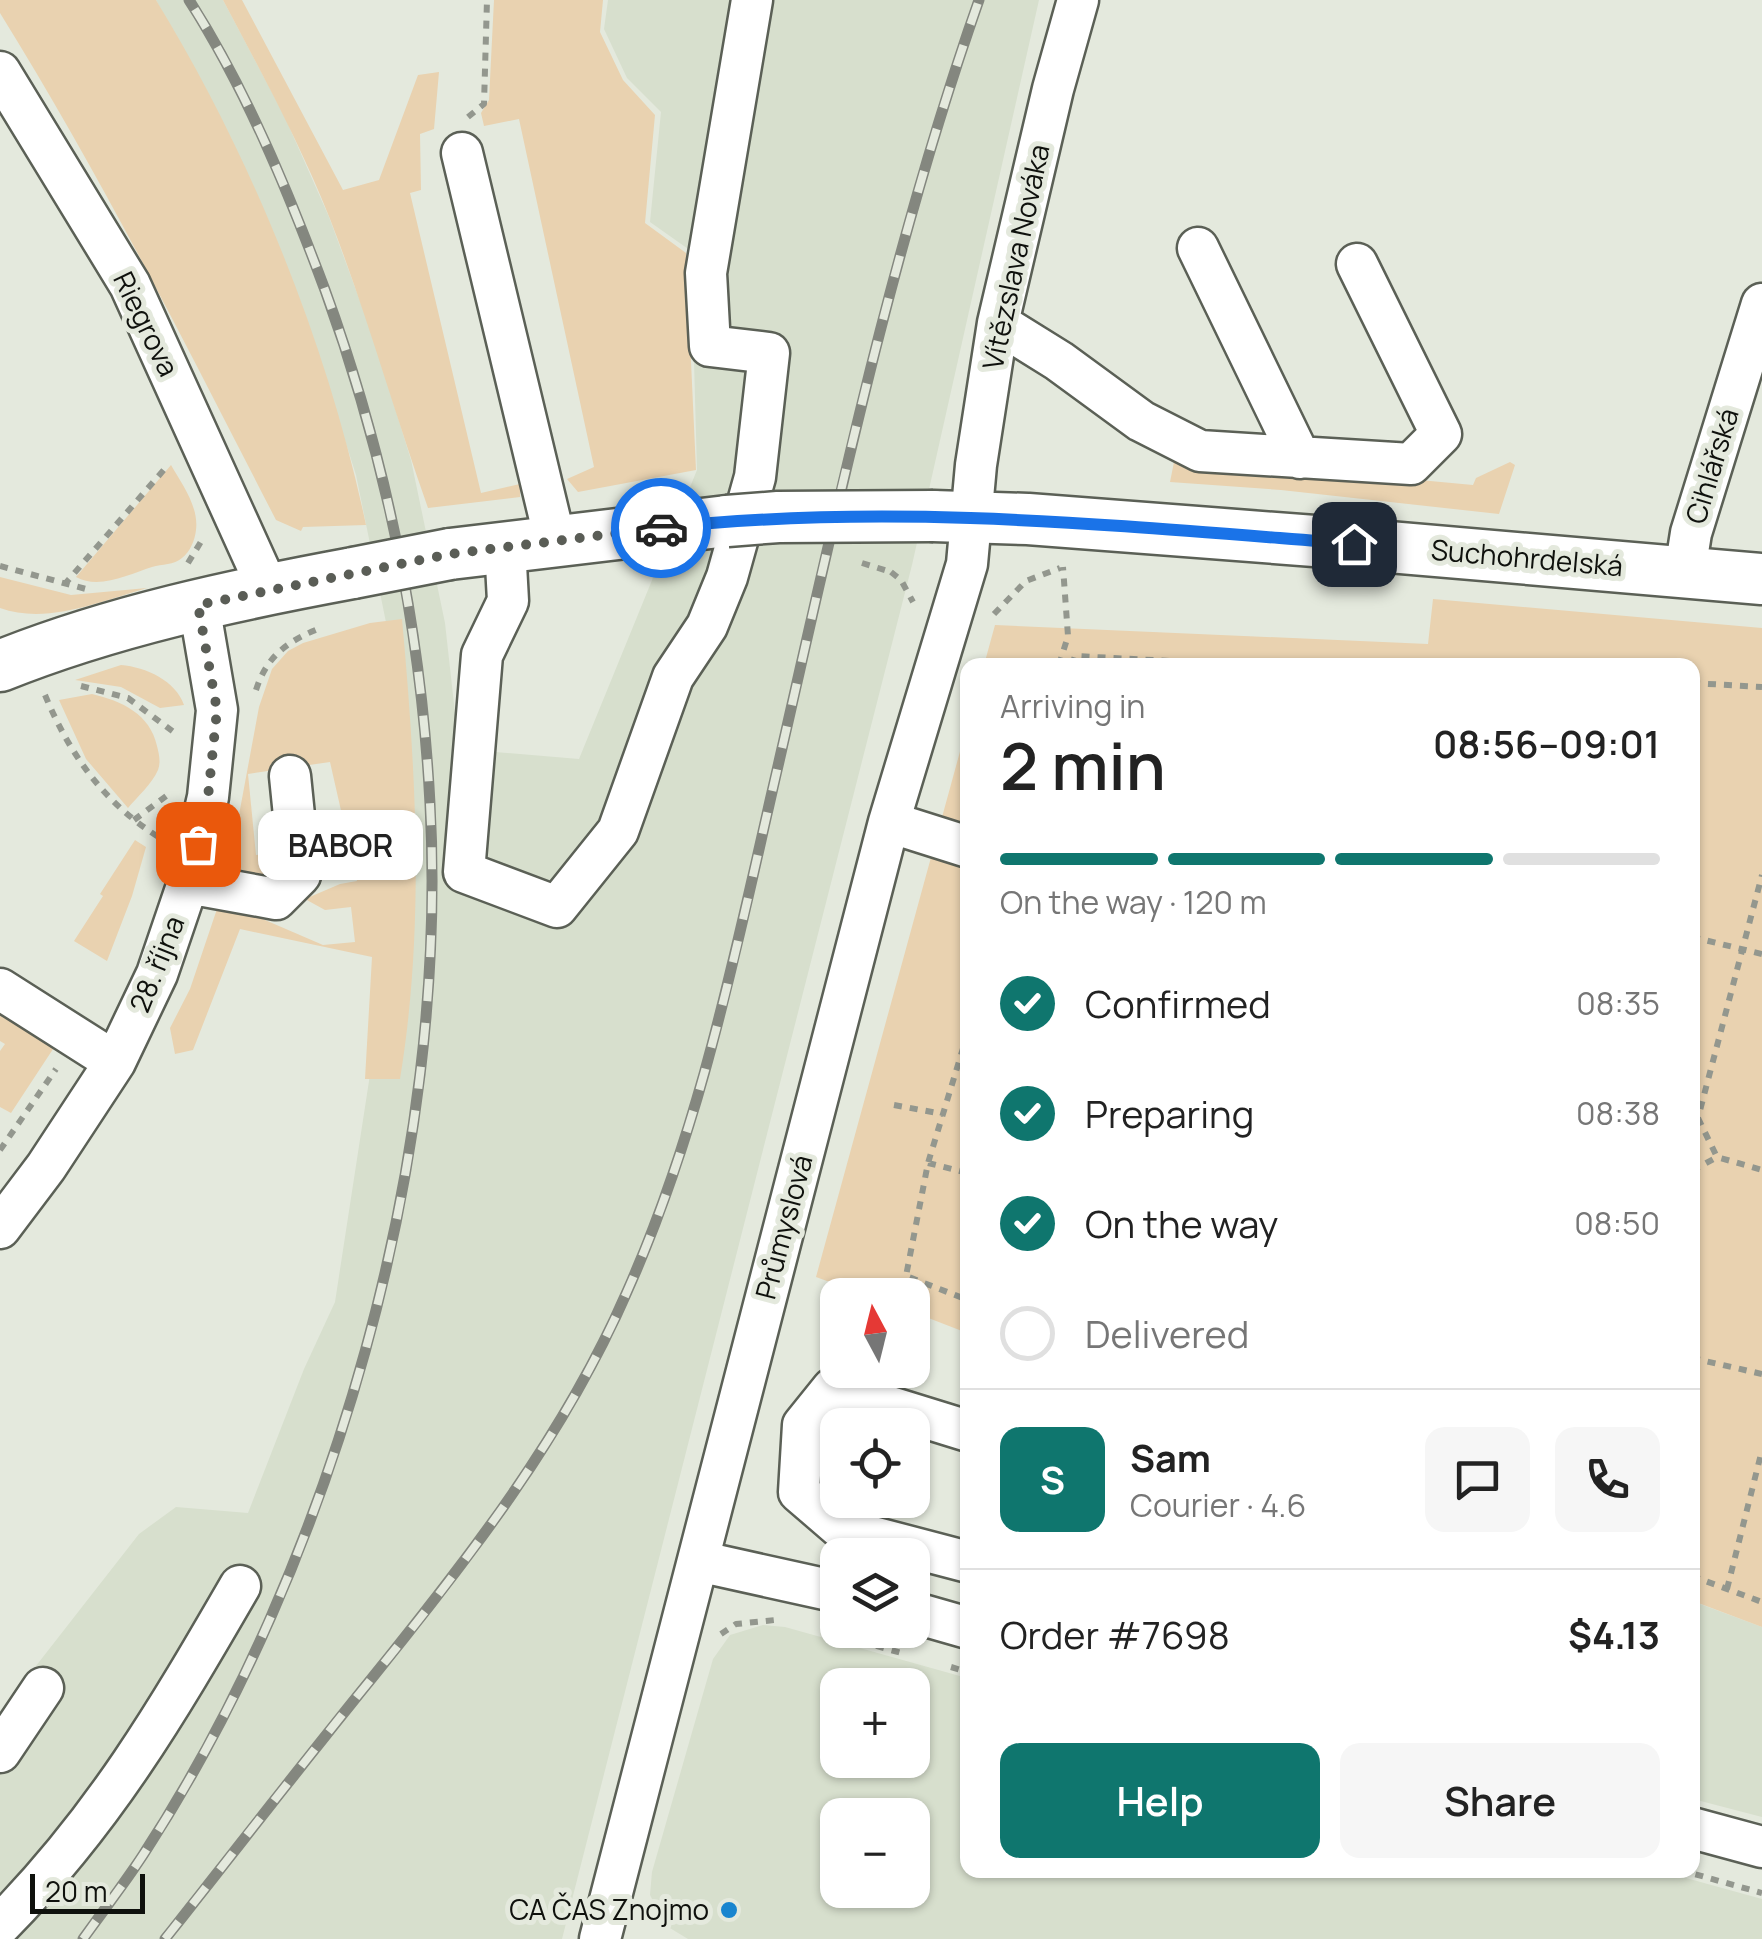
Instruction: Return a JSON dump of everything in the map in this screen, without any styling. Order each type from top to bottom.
[{"type":"main road","name":"Suchohrdelská","points":[[28,673],[191,586],[268,589],[505,546],[778,517],[953,517],[1762,578]]},
{"type":"street","points":[[505,546],[508,600],[482,655],[464,872],[557,907],[618,831],[673,677],[708,626],[755,478],[769,353],[710,346],[706,274],[752,0]]},
{"type":"street","name":"Vítězslava Nováka","points":[[953,517],[976,464],[998,322],[1040,140],[1078,0]]},
{"type":"street","name":"Riegrova","points":[[0,72],[130,285],[268,589]]},
{"type":"street","points":[[462,153],[555,540]]},
{"type":"street","points":[[1198,248],[1300,458]]},
{"type":"street","points":[[998,322],[1141,421],[1200,451],[1411,464],[1441,434],[1358,264]]},
{"type":"street","name":"Cihlářská","points":[[1685,572],[1692,532],[1762,304]]},
{"type":"street","name":"Průmyslová","points":[[604,1938],[889,822],[967,564],[953,517]]},
{"type":"street","name":"28. října","points":[[0,1228],[46,1167],[115,1062],[157,974],[188,884],[208,797],[217,710],[191,586]]},
{"type":"street","points":[[188,884],[276,899],[300,875],[290,776]]},
{"type":"street","points":[[889,822],[960,844]]},
{"type":"street","points":[[0,990],[115,1062]]},
{"type":"street","points":[[960,1430],[832,1390],[804,1424],[800,1492],[842,1529],[960,1560]]},
{"type":"street","points":[[698,1560],[820,1588]]},
{"type":"street","points":[[0,1924],[50,1873],[98,1814],[149,1741],[240,1586]]},
{"type":"street","points":[[930,1617],[960,1626]]},
{"type":"street","points":[[0,1752],[43,1688]]},
{"type":"street","points":[[1700,1830],[1762,1847]]},
{"type":"path","points":[[462,153],[458,125],[484,104],[487,0]]},
{"type":"path","points":[[64,585],[176,456]]},
{"type":"path","points":[[191,586],[203,528]]},
{"type":"path","points":[[0,566],[85,590],[104,587]]},
{"type":"path","points":[[989,630],[994,612],[1026,582],[1061,568],[1078,567]]},
{"type":"path","points":[[1061,568],[1068,636],[1061,658]]},
{"type":"path","points":[[254,695],[273,656],[287,642],[326,626]]},
{"type":"path","points":[[1074,658],[1113,658]]},
{"type":"path","points":[[28,673],[71,751],[112,802],[161,838]]},
{"type":"path","points":[[1700,683],[1762,687]]},
{"type":"path","points":[[75,685],[128,698],[176,735],[175,750]]},
{"type":"path","points":[[167,809],[172,780]]},
{"type":"path","points":[[134,820],[170,793]]},
{"type":"path","points":[[156,857],[164,826]]},
{"type":"path","points":[[1700,1103],[1762,875]]},
{"type":"path","points":[[1700,939],[1762,954]]},
{"type":"path","points":[[0,1150],[76,1038]]},
{"type":"path","points":[[960,1058],[928,1163],[906,1276],[960,1297]]},
{"type":"path","points":[[894,1105],[943,1114]]},
{"type":"path","points":[[1700,1128],[1717,1157],[1762,1170]]},
{"type":"path","points":[[1700,1167],[1717,1157]]},
{"type":"path","points":[[928,1163],[960,1171]]},
{"type":"path","points":[[1700,1360],[1762,1374]]},
{"type":"path","points":[[1727,1589],[1762,1450]]},
{"type":"path","points":[[1700,1579],[1762,1602]]},
{"type":"path","points":[[714,1638],[736,1624],[782,1620]]},
{"type":"path","points":[[814,1628],[918,1658]]},
{"type":"path","points":[[934,1663],[960,1670]]},
{"type":"path","points":[[1700,1876],[1762,1893]]},
{"type":"shaded area","points":[[0,0],[156,0],[224,123],[283,254],[331,389],[366,525],[303,527],[301,531],[276,520],[109,200],[0,13]]},
{"type":"shaded area","points":[[156,0],[223,0],[283,113],[329,217],[373,336],[411,460],[445,623],[459,749],[579,759],[697,470],[691,251],[650,222],[661,112],[627,78],[604,29],[608,0],[1039,0],[912,565],[562,1939],[0,1939],[0,1712],[139,1534],[176,1507],[248,1513],[304,1369],[335,1302],[403,860],[388,632],[356,475],[275,238],[231,138]]},
{"type":"shaded area","points":[[223,0],[242,0],[343,190],[379,180],[418,75],[439,72],[434,129],[420,134],[421,190],[410,193],[481,493],[520,484],[520,497],[428,508],[330,219],[293,135]]},
{"type":"shaded area","points":[[494,0],[603,0],[600,32],[623,80],[655,115],[645,223],[686,253],[696,470],[578,492],[567,479],[594,467],[519,119],[484,126],[481,113],[489,100]]},
{"type":"shaded area","points":[[1175,457],[1473,485],[1476,478],[1510,462],[1515,465],[1499,514],[1170,482]]},
{"type":"shaded area","points":[[171,465],[189,496],[196,521],[192,546],[182,558],[114,580],[94,582],[76,577]]},
{"type":"shaded area","points":[[0,577],[71,595],[147,588],[55,613],[18,613],[0,608]]},
{"type":"shaded area","points":[[1433,599],[1762,628],[1762,1627],[1700,1604],[1700,658],[986,658],[995,625],[1428,644]]},
{"type":"shaded area","points":[[402,619],[416,849],[413,965],[400,1079],[365,1079],[372,957],[240,929],[193,1050],[175,1054],[170,1028],[190,989],[218,906],[249,913],[323,945],[355,942],[351,907],[325,910],[305,899],[357,881],[330,762],[248,774],[256,855],[283,852],[282,865],[263,879],[229,869],[259,707],[272,669],[288,651],[303,643],[370,623]]},
{"type":"shaded area","points":[[121,665],[159,677],[174,689],[184,705],[160,708],[121,687],[75,680]]},
{"type":"shaded area","points":[[92,694],[114,701],[141,717],[157,746],[158,770],[128,808],[86,759],[59,700]]},
{"type":"shaded area","points":[[960,752],[960,1330],[930,1319],[930,1278],[816,1277]]},
{"type":"shaded area","points":[[135,840],[146,847],[107,961],[74,941]]},
{"type":"shaded area","points":[[0,1005],[57,1043],[11,1113],[0,1107],[0,1051],[5,1044],[0,1041]]},
{"type":"shaded area","points":[[1700,1604],[1762,1627],[1762,1817],[1700,1801]]},
{"type":"shaded area","points":[[763,1625],[820,1637],[820,1648],[860,1648],[960,1676],[960,1878],[1686,1878],[1762,1899],[1762,1939],[688,1939],[665,1925],[650,1895],[652,1872],[713,1659],[730,1635]]},
{"type":"railway","points":[[83,1939],[143,1855],[211,1740],[271,1616],[323,1486],[365,1351],[398,1213],[420,1075],[431,938],[430,804],[425,738],[409,608],[382,479],[346,352],[296,215],[247,105],[189,0]]},
{"type":"railway","points":[[165,1939],[479,1541],[574,1397],[626,1294],[675,1168],[713,1040],[866,386],[918,192],[979,0]]},
{"type":"way so far","points":[[198,844],[208,797],[217,710],[208,643],[198,605],[450,554],[661,528]]},
{"type":"place","name":"BABOR","points":[[198,844]]},
{"type":"place","name":"CA ČAS Znojmo","points":[[729,1910]]},
{"type":"route","points":[[661,528],[778,517],[973,517],[1354,544]]}]
